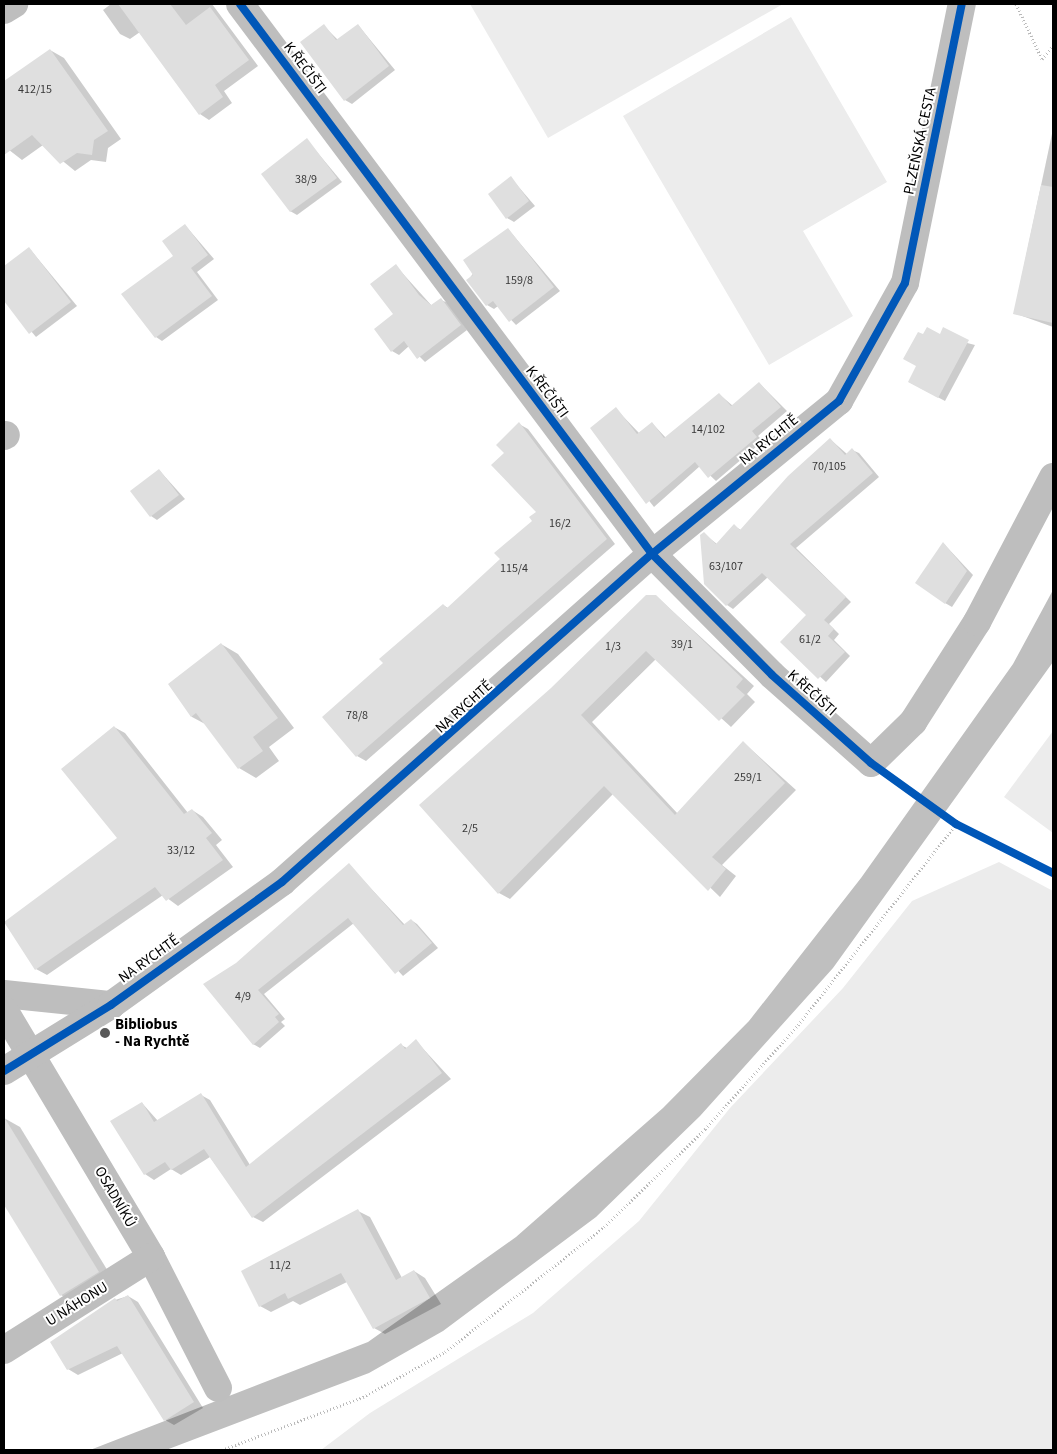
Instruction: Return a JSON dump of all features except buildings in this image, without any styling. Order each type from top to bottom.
[{"type":"street","points":[[4,10],[14,4]]},
{"type":"street","name":"K ŘEČIŠTI","points":[[240,4],[652,554],[772,675],[870,763],[913,722],[977,622],[1053,477]]},
{"type":"street","name":"PLZEŇSKÁ CESTA","points":[[905,283],[962,4]]},
{"type":"street","name":"NA RYCHTĚ","points":[[4,1071],[111,1004],[282,882],[652,554],[839,401],[905,283]]},
{"type":"street","points":[[4,994],[111,1004]]},
{"type":"street","name":"OSADNÍKŮ","points":[[4,1010],[151,1257],[218,1388]]},
{"type":"street","name":"U NÁHONU","points":[[4,1350],[151,1257]]},
{"type":"path","points":[[1016,4],[1042,59],[1053,46]]},
{"type":"path","points":[[222,1450],[363,1397],[445,1352],[604,1227],[705,1129],[798,1026],[953,822],[965,829]]},
{"type":"shaded area","points":[[470,4],[783,4],[548,138]]},
{"type":"shaded area","points":[[791,17],[887,182],[803,231],[853,316],[769,365],[623,116]]},
{"type":"shaded area","points":[[1053,590],[1053,662],[833,968],[700,1116],[596,1217],[443,1331],[369,1373],[166,1450],[90,1450],[368,1342],[516,1237],[663,1108],[749,1021],[861,878],[1013,664]]},
{"type":"shaded area","points":[[1053,731],[1053,833],[1004,797]]},
{"type":"shaded area","points":[[999,862],[1053,891],[1053,1450],[321,1450],[370,1413],[533,1313],[639,1221],[730,1108],[843,988],[912,901]]},
{"type":"cycle path","points":[[240,4],[652,554],[772,675],[871,763],[956,824],[1053,873]]},
{"type":"cycle path","points":[[4,1071],[111,1005],[282,882],[652,554],[839,401],[905,283],[962,4]]},
{"type":"place","name":"Bibliobus - Na Rychtě","points":[[105,1033]]}]
